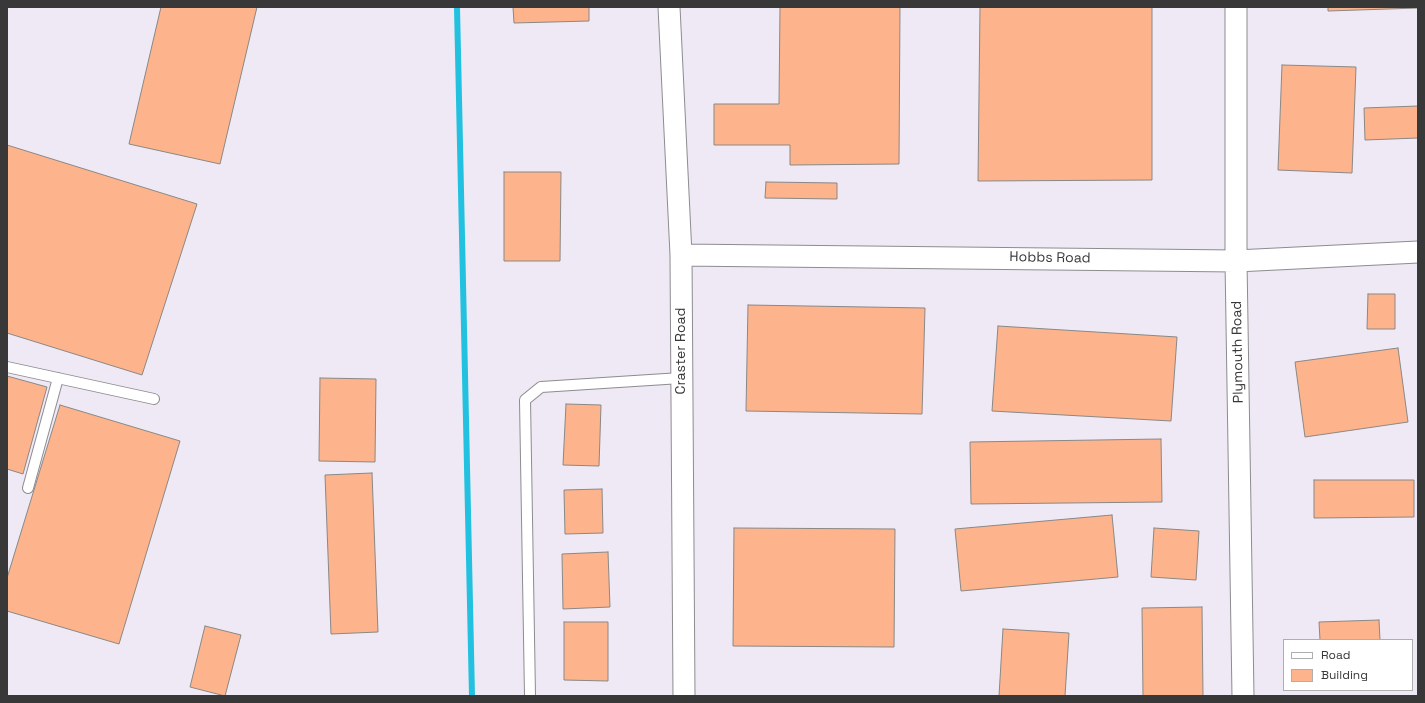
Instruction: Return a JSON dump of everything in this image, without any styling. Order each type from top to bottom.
[{"type":"street","name":"Craster Road","points":[[669,7],[681,255],[684,696]]},
{"type":"street","name":"Plymouth Road","points":[[1236,7],[1236,261],[1242,696]]},
{"type":"street","name":"Hobbs Road","points":[[681,255],[1236,261],[1418,252]]},
{"type":"lane","points":[[7,368],[154,399]]},
{"type":"lane","points":[[28,488],[58,378]]},
{"type":"lane","points":[[530,696],[525,400],[541,388],[682,378]]},
{"type":"shaded area","points":[[7,7],[1418,7],[1418,696],[7,696]]},
{"type":"building","points":[[161,7],[257,7],[220,164],[129,144]]},
{"type":"building","points":[[513,7],[589,7],[589,21],[514,23]]},
{"type":"building","points":[[780,7],[900,7],[899,164],[790,165],[790,145],[714,145],[714,104],[779,104]]},
{"type":"building","points":[[980,7],[1152,7],[1152,180],[978,181]]},
{"type":"building","points":[[1328,7],[1418,7],[1418,8],[1328,11]]},
{"type":"building","points":[[1282,65],[1356,67],[1352,173],[1278,170]]},
{"type":"building","points":[[1418,106],[1418,138],[1365,140],[1364,108]]},
{"type":"building","points":[[7,145],[197,204],[142,375],[7,333]]},
{"type":"building","points":[[504,172],[561,172],[560,261],[504,261]]},
{"type":"building","points":[[766,182],[837,183],[837,199],[765,198]]},
{"type":"building","points":[[1368,294],[1395,294],[1395,329],[1367,329]]},
{"type":"building","points":[[748,305],[925,308],[922,414],[746,411]]},
{"type":"building","points":[[998,326],[1177,337],[1171,421],[992,411]]},
{"type":"building","points":[[1398,348],[1408,422],[1305,437],[1295,362]]},
{"type":"building","points":[[7,376],[47,387],[23,474],[7,469]]},
{"type":"building","points":[[320,378],[376,379],[375,462],[319,461]]},
{"type":"building","points":[[566,404],[601,405],[599,466],[563,465]]},
{"type":"building","points":[[60,405],[180,441],[119,644],[7,611],[7,578]]},
{"type":"building","points":[[1161,439],[1162,502],[971,504],[970,442]]},
{"type":"building","points":[[372,473],[378,632],[331,634],[325,475]]},
{"type":"building","points":[[1314,480],[1414,480],[1414,517],[1314,518]]},
{"type":"building","points":[[602,489],[603,533],[565,534],[564,490]]},
{"type":"building","points":[[1112,515],[1118,577],[961,591],[955,529]]},
{"type":"building","points":[[734,528],[895,529],[894,647],[733,646]]},
{"type":"building","points":[[1154,528],[1199,531],[1196,580],[1151,577]]},
{"type":"building","points":[[608,552],[610,607],[563,609],[562,554]]},
{"type":"building","points":[[1202,607],[1203,696],[1143,696],[1142,608]]},
{"type":"building","points":[[1379,620],[1380,639],[1320,639],[1319,622]]},
{"type":"building","points":[[564,622],[608,622],[608,681],[564,680]]},
{"type":"building","points":[[205,626],[241,635],[225,696],[190,687]]},
{"type":"building","points":[[1003,629],[1069,633],[1065,696],[999,696]]},
{"type":"waterway","points":[[457,7],[472,696]]}]
